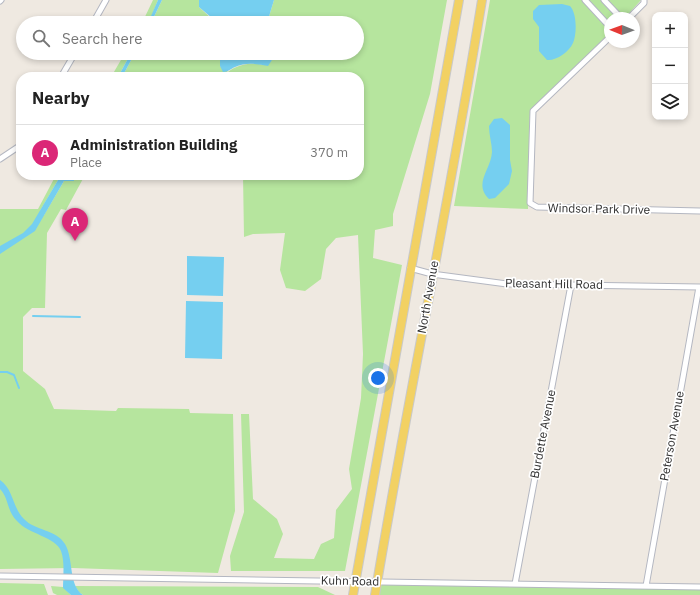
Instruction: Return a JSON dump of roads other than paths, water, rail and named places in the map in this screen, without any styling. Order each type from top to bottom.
[{"type":"main road","name":"North Avenue","points":[[353,595],[410,268],[459,0]]},
{"type":"main road","name":"North Avenue","points":[[375,595],[432,274],[466,98],[482,0]]},
{"type":"street","points":[[97,16],[106,0]]},
{"type":"street","points":[[585,0],[604,21]]},
{"type":"street","points":[[604,0],[616,12]]},
{"type":"street","points":[[635,12],[644,3],[644,0]]},
{"type":"street","name":"Windsor Park Drive","points":[[604,43],[533,111],[530,203],[537,207],[700,211]]},
{"type":"street","points":[[64,72],[71,60]]},
{"type":"street","points":[[0,158],[16,148]]},
{"type":"street","name":"Pleasant Hill Road","points":[[410,268],[432,274],[507,284],[699,287]]},
{"type":"street","name":"Burdette Avenue","points":[[515,584],[571,285]]},
{"type":"street","name":"Peterson Avenue","points":[[646,586],[699,287]]},
{"type":"street","name":"Kuhn Road","points":[[0,576],[700,586]]},
{"type":"water","points":[[158,0],[162,0],[154,16],[151,16]]},
{"type":"water","points":[[199,0],[274,0],[269,16],[210,16],[199,7]]},
{"type":"water","points":[[562,4],[570,6],[574,13],[576,29],[573,43],[565,53],[554,59],[547,60],[539,51],[539,27],[533,19],[533,11],[539,5]]},
{"type":"water","points":[[127,60],[131,60],[125,72],[121,72]]},
{"type":"water","points":[[220,60],[272,60],[268,66],[243,64],[226,72],[223,72],[220,66]]},
{"type":"water","points":[[502,118],[510,125],[510,160],[512,171],[509,184],[495,198],[489,199],[484,193],[483,182],[492,152],[489,126],[494,119]]},
{"type":"water","points":[[58,180],[74,180],[64,181],[35,231],[0,254],[0,246],[23,233],[32,224]]},
{"type":"water","points":[[187,256],[224,257],[223,296],[187,295]]},
{"type":"water","points":[[186,301],[223,302],[222,359],[185,358]]},
{"type":"water","points":[[0,480],[5,484],[17,509],[24,519],[34,526],[56,535],[65,544],[70,557],[75,585],[78,591],[83,595],[71,595],[63,588],[63,565],[61,551],[54,542],[28,529],[14,517],[0,489]]},
{"type":"waterway","points":[[33,316],[80,317]]},
{"type":"waterway","points":[[0,372],[7,372],[14,375],[19,388]]},
{"type":"place","name":"Administration Building","points":[[75,241]]}]
